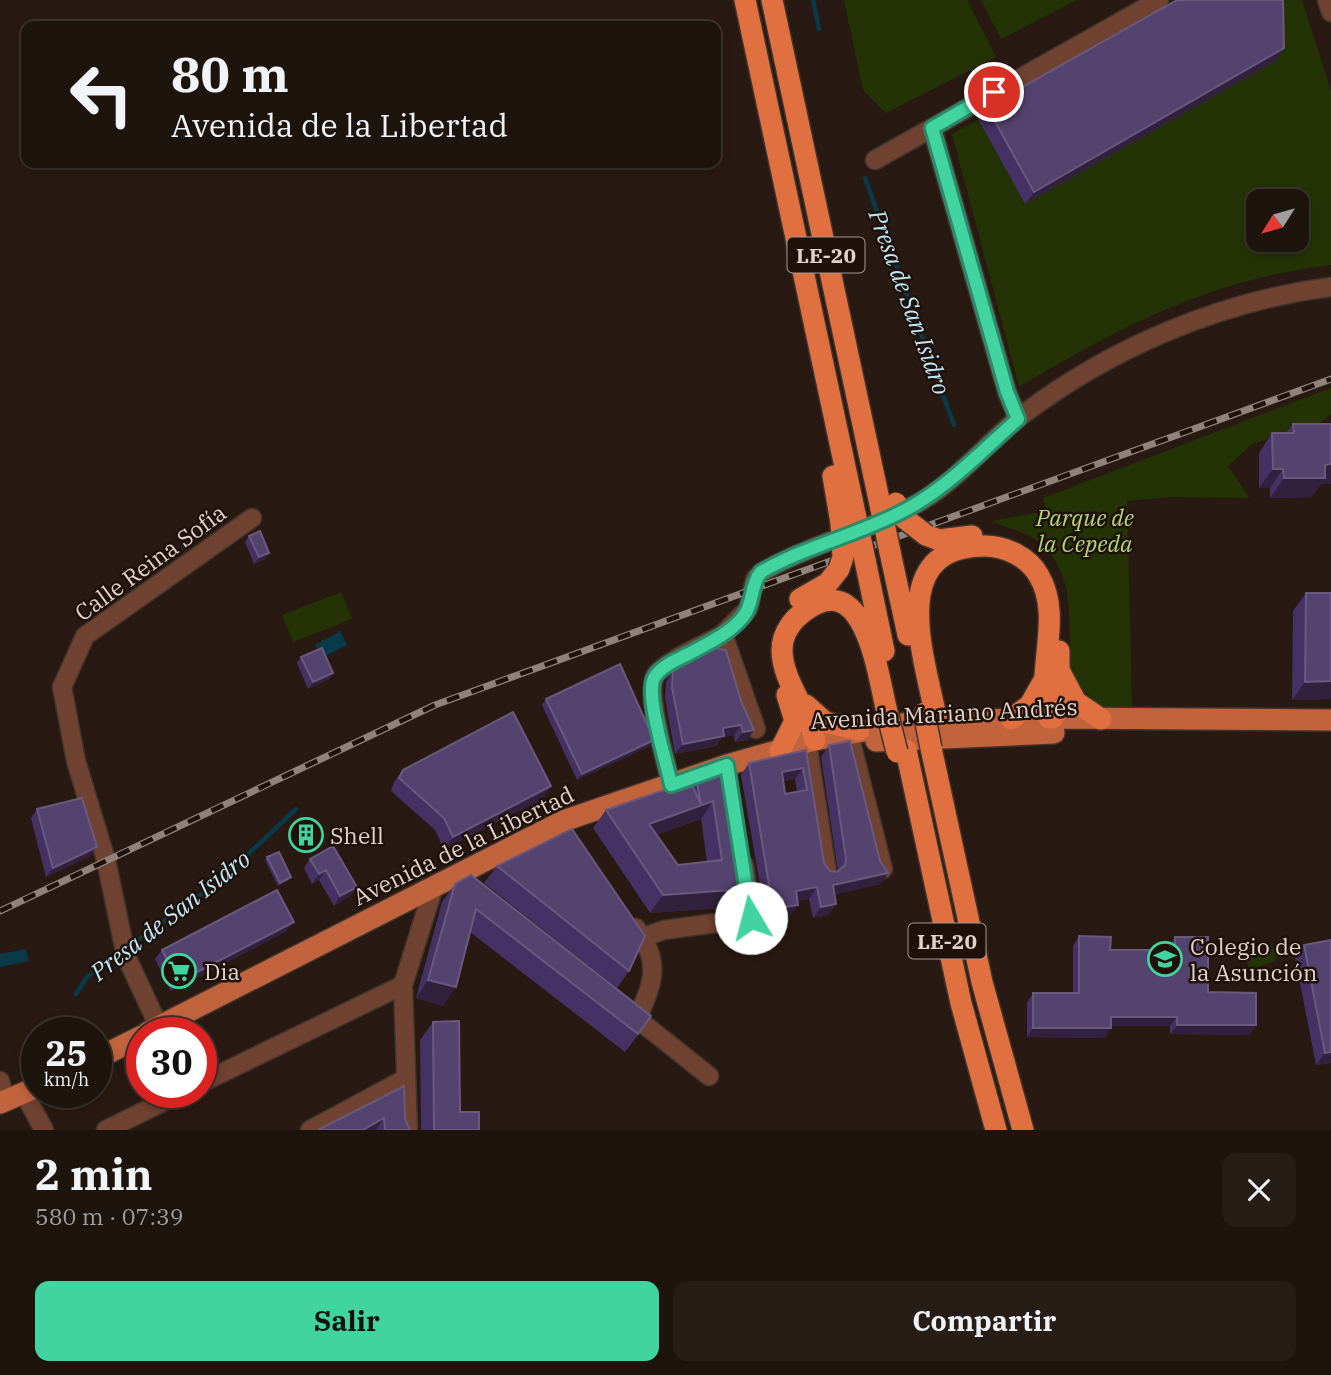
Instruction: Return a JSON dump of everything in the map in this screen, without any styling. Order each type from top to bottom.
[{"type":"highway","name":"LE-20","points":[[745,0],[802,267],[848,521],[865,560],[901,751],[973,1052],[996,1130]]},
{"type":"highway","name":"LE-20","points":[[772,0],[820,228],[859,360],[888,506],[890,552],[930,712],[942,744],[982,982],[1023,1130]]},
{"type":"highway","points":[[888,506],[926,535],[939,540],[986,535],[1002,538],[1019,543],[1045,564],[1058,591],[1060,605],[1052,675],[1045,706],[1051,719]]},
{"type":"highway","points":[[820,744],[772,662],[774,630],[790,606],[828,583],[839,569],[848,521]]},
{"type":"highway","points":[[930,712],[917,604],[921,584],[931,568],[958,549],[975,546],[1006,549],[1018,555],[1039,575],[1047,614],[1052,675],[1076,702],[1101,719]]},
{"type":"highway","points":[[820,744],[795,722],[796,702],[785,663],[784,636],[789,625],[808,608],[835,600],[856,611],[863,622],[893,716]]},
{"type":"highway","points":[[1011,719],[1030,705],[1052,675]]},
{"type":"highway","points":[[796,702],[825,722],[820,744]]},
{"type":"main road","name":"Avenida Mariano Andrés","points":[[820,744],[913,722],[1011,719],[1331,720]]},
{"type":"main road","points":[[942,744],[960,730],[1042,726],[1051,719],[1074,732]]},
{"type":"main road","name":"Avenida Mariano Andrés","points":[[1138,732],[1146,726],[1229,725],[1251,720]]},
{"type":"main road","name":"Avenida Mariano Andrés","points":[[820,744],[942,744],[1074,732],[1237,731],[1331,720]]},
{"type":"main road","name":"Avenida de la Libertad","points":[[178,1017],[434,887],[462,882],[568,828],[671,785],[729,774],[820,744]]},
{"type":"street","points":[[875,160],[1159,0]]},
{"type":"street","points":[[1327,0],[1331,12]]},
{"type":"street","points":[[932,128],[1007,392],[1018,419]]},
{"type":"street","points":[[671,785],[652,695],[653,680],[663,669],[723,634],[748,609],[755,579],[761,572],[917,503],[955,475],[1018,419],[1102,364],[1145,342],[1268,298],[1331,287]]},
{"type":"street","name":"Calle Reina Sofía","points":[[145,1017],[125,950],[106,860],[76,761],[62,687],[86,636],[252,518]]},
{"type":"street","points":[[723,634],[756,729]]},
{"type":"street","points":[[820,744],[883,869]]},
{"type":"street","points":[[820,744],[827,872]]},
{"type":"street","points":[[643,937],[664,930],[751,918],[742,850]]},
{"type":"street","points":[[408,1130],[403,985],[434,887]]},
{"type":"street","points":[[624,909],[643,937],[654,966],[652,985],[636,1018]]},
{"type":"street","points":[[217,1075],[403,985]]},
{"type":"street","points":[[616,1002],[709,1076]]},
{"type":"street","points":[[310,1130],[405,1079]]},
{"type":"street","points":[[13,1093],[44,1130]]},
{"type":"street","points":[[106,1130],[151,1108]]},
{"type":"green space","points":[[844,0],[967,0],[996,57],[886,113],[863,90]]},
{"type":"green space","points":[[981,0],[1077,0],[1001,39]]},
{"type":"green space","points":[[1190,0],[1302,0],[1331,91],[1331,265],[1246,281],[1169,308],[1094,344],[1019,387],[952,134]]},
{"type":"green space","name":"Parque de la Cepeda","points":[[1331,388],[1331,414],[1303,436],[1272,438],[1252,444],[1228,466],[1250,498],[1171,497],[1127,501],[1132,708],[1106,710],[1073,682],[1067,591],[1054,558],[1031,537],[992,521],[1047,511],[1043,498]]},
{"type":"green space","points":[[341,592],[352,619],[293,642],[282,615]]},
{"type":"green space","points":[[1276,947],[1278,954],[1275,961],[1250,970],[1245,957]]},
{"type":"water","points":[[340,631],[347,645],[322,658],[315,645]]},
{"type":"water","points":[[26,949],[29,961],[0,967],[0,954]]},
{"type":"building","points":[[1177,0],[1283,0],[1284,48],[1034,192],[987,107]]},
{"type":"building","points":[[1293,424],[1331,424],[1331,464],[1325,465],[1325,478],[1284,478],[1283,469],[1273,469],[1272,433],[1294,433]]},
{"type":"building","points":[[260,531],[269,553],[259,557],[249,536]]},
{"type":"building","points":[[1306,593],[1331,593],[1331,681],[1305,682]]},
{"type":"building","points":[[322,648],[333,673],[313,682],[301,657]]},
{"type":"building","points":[[715,648],[726,650],[741,701],[754,730],[743,732],[741,725],[723,728],[724,736],[683,744],[672,688],[673,671]]},
{"type":"building","points":[[620,664],[654,740],[582,774],[546,699]]},
{"type":"building","points":[[513,712],[551,786],[453,837],[444,818],[399,778],[403,770]]},
{"type":"building","points":[[850,741],[880,861],[888,873],[833,885],[836,904],[821,907],[817,887],[796,891],[798,905],[773,909],[749,763],[806,750],[824,863],[830,871],[837,872],[845,865],[846,859],[829,745]],"holes":[[[803,768],[807,790],[785,794],[782,772]]]},
{"type":"building","points":[[732,771],[750,882],[746,889],[663,895],[606,810],[690,781],[701,804],[696,778]],"holes":[[[713,801],[722,860],[678,865],[649,824]]]},
{"type":"building","points":[[82,798],[97,847],[53,868],[37,809]]},
{"type":"building","points":[[572,829],[645,936],[629,971],[497,866]]},
{"type":"building","points":[[333,846],[357,887],[340,896],[326,870],[319,874],[310,859]]},
{"type":"building","points":[[279,852],[291,877],[280,883],[267,857]]},
{"type":"building","points":[[471,875],[651,1016],[638,1034],[476,909],[456,987],[428,980],[455,884]]},
{"type":"building","points":[[277,890],[294,922],[178,982],[162,950]]},
{"type":"building","points":[[1079,936],[1111,937],[1110,950],[1175,950],[1175,937],[1208,937],[1208,992],[1256,993],[1256,1025],[1177,1025],[1177,1017],[1111,1017],[1111,1028],[1033,1028],[1033,993],[1079,993]]},
{"type":"building","points":[[1331,940],[1331,1052],[1325,1053],[1304,945]]},
{"type":"building","points":[[459,1021],[460,1112],[479,1112],[479,1130],[434,1130],[433,1022]]},
{"type":"building","points":[[404,1086],[405,1119],[410,1130],[385,1130],[384,1118],[363,1130],[318,1130]]},
{"type":"waterway","name":"Presa de San Isidro","points":[[813,0],[819,29]]},
{"type":"waterway","name":"Presa de San Isidro","points":[[865,178],[954,425]]},
{"type":"waterway","name":"Presa de San Isidro","points":[[128,947],[221,880],[296,809]]},
{"type":"waterway","name":"Presa de San Isidro","points":[[76,994],[87,977],[121,953]]},
{"type":"railway","points":[[0,911],[435,705],[1331,379]]},
{"type":"place","name":"Shell","points":[[306,835]]},
{"type":"place","name":"Colegio de la Asunción","points":[[1165,959]]},
{"type":"place","name":"Dia","points":[[179,971]]},
{"type":"route","points":[[751,918],[732,782],[727,765],[671,785],[652,695],[653,680],[657,673],[723,634],[742,618],[751,603],[755,579],[761,572],[821,543],[906,510],[928,497],[1018,419],[1007,392],[932,128],[994,92]]}]
